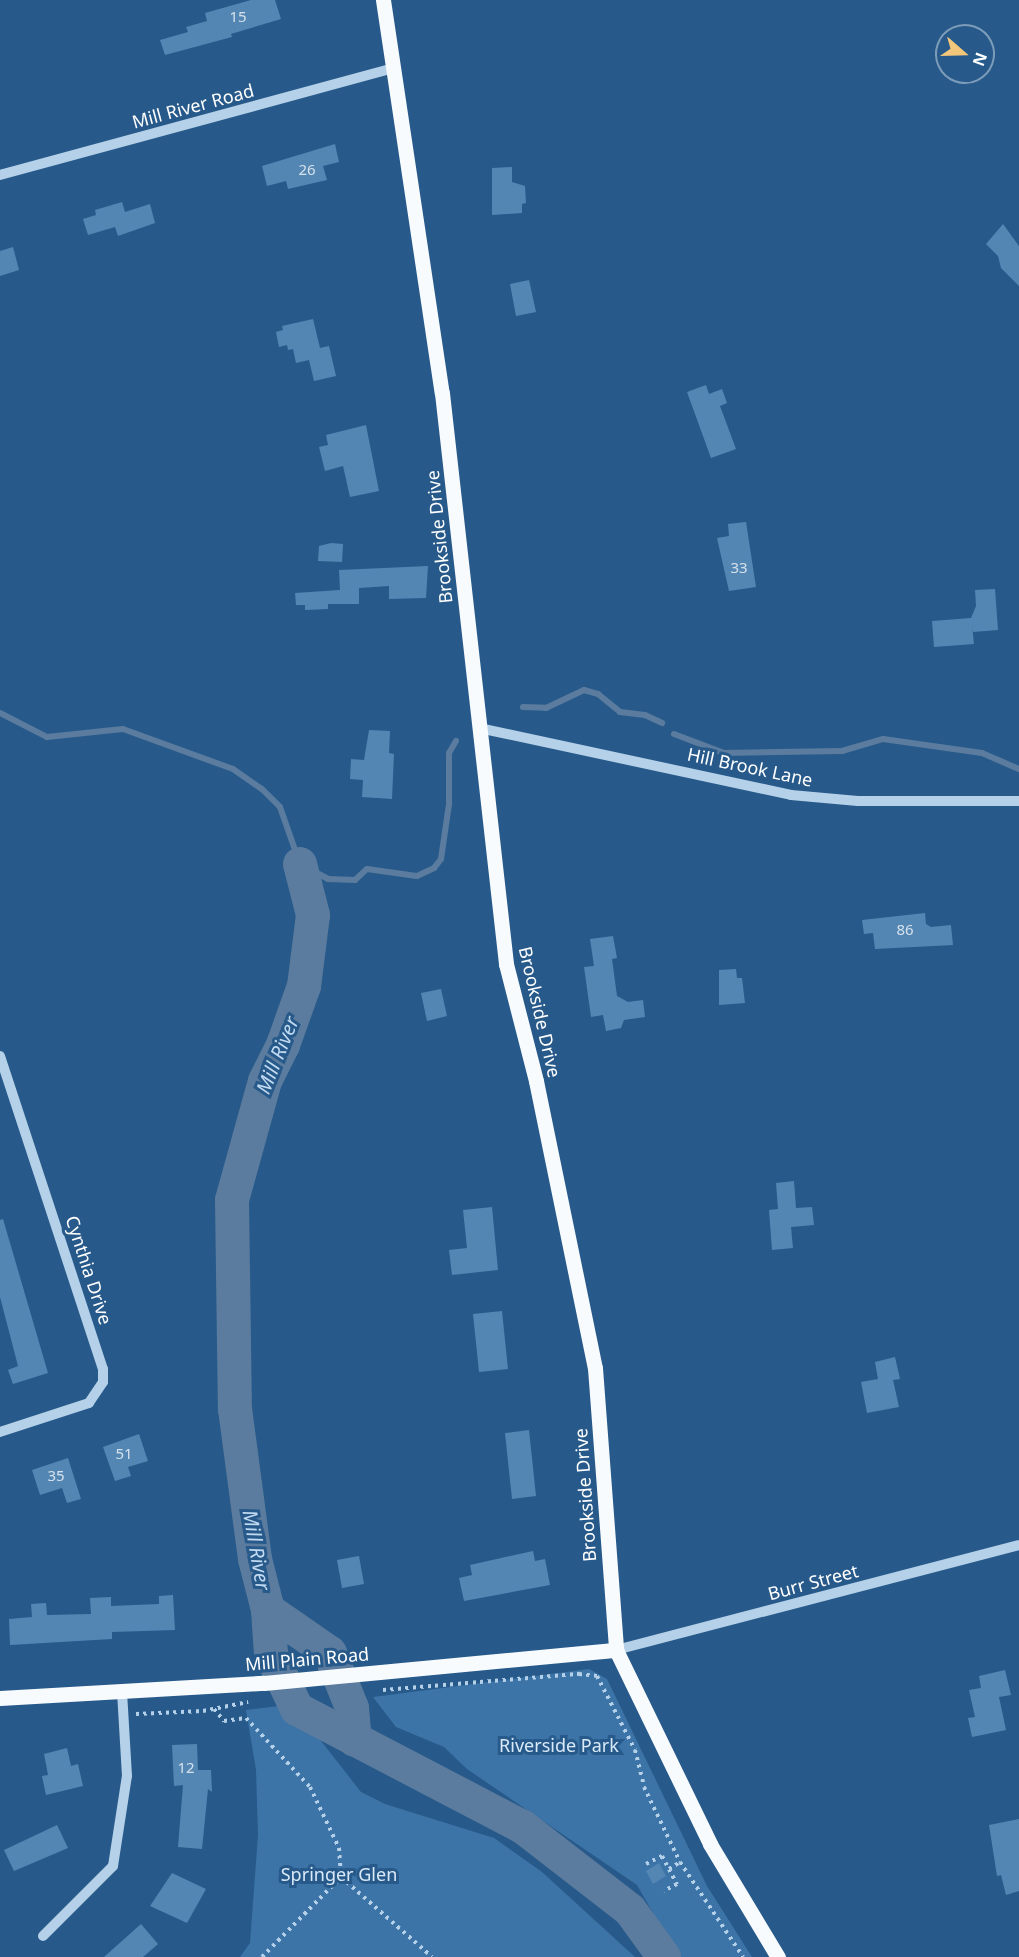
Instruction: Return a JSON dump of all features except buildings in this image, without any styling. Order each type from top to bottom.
[{"type":"main road","name":"Brookside Drive","points":[[383,0],[442,393],[506,964],[541,1103],[595,1368],[616,1650],[710,1844],[778,1957]]},
{"type":"main road","name":"Mill Plain Road","points":[[0,1698],[264,1683],[616,1650]]},
{"type":"street","name":"Mill River Road","points":[[0,176],[394,68]]},
{"type":"street","name":"Hill Brook Lane","points":[[479,728],[791,795],[858,801],[1019,801]]},
{"type":"street","name":"Cynthia Drive","points":[[0,1056],[100,1357],[103,1382],[89,1403],[0,1432]]},
{"type":"street","name":"Burr Street","points":[[616,1650],[1019,1545]]},
{"type":"street","points":[[42,1936],[113,1866],[127,1776],[122,1691]]},
{"type":"path","points":[[383,1690],[579,1674],[597,1676],[635,1750],[644,1787],[680,1862],[743,1957]]},
{"type":"path","points":[[123,1714],[214,1709],[250,1701]]},
{"type":"path","points":[[214,1709],[224,1721],[246,1718],[310,1787],[339,1848],[341,1877],[432,1957]]},
{"type":"path","points":[[646,1864],[662,1856],[677,1884],[663,1892]]},
{"type":"path","points":[[669,1869],[680,1862]]},
{"type":"path","points":[[262,1957],[341,1877]]},
{"type":"green space","name":"Riverside Park","points":[[589,1669],[607,1679],[707,1886],[752,1957],[678,1957],[637,1885],[467,1769],[444,1747],[396,1727],[373,1697]]},
{"type":"green space","name":"Springer Glen","points":[[279,1706],[321,1741],[361,1792],[385,1804],[494,1838],[542,1872],[635,1957],[240,1957],[250,1943],[258,1835],[256,1770],[246,1710]]},
{"type":"waterway","points":[[523,707],[546,708],[584,690],[598,694],[620,712],[645,715],[662,723]]},
{"type":"waterway","name":"Mill River","points":[[0,713],[47,737],[123,729],[233,769],[262,789],[280,807],[300,864],[328,879],[355,880],[367,869],[417,876],[434,868],[441,859],[449,804],[449,753],[456,741]]},
{"type":"waterway","points":[[674,734],[724,753],[842,751],[883,739],[982,753],[1019,769]]},
{"type":"waterway","name":"Mill River","points":[[300,864],[313,915],[304,986],[283,1045],[265,1081],[232,1200],[235,1409],[255,1559],[268,1610],[271,1654],[297,1709],[523,1827],[630,1910],[664,1957]]},
{"type":"waterway","name":"Mill River","points":[[268,1610],[330,1653],[352,1708],[355,1740]]}]
